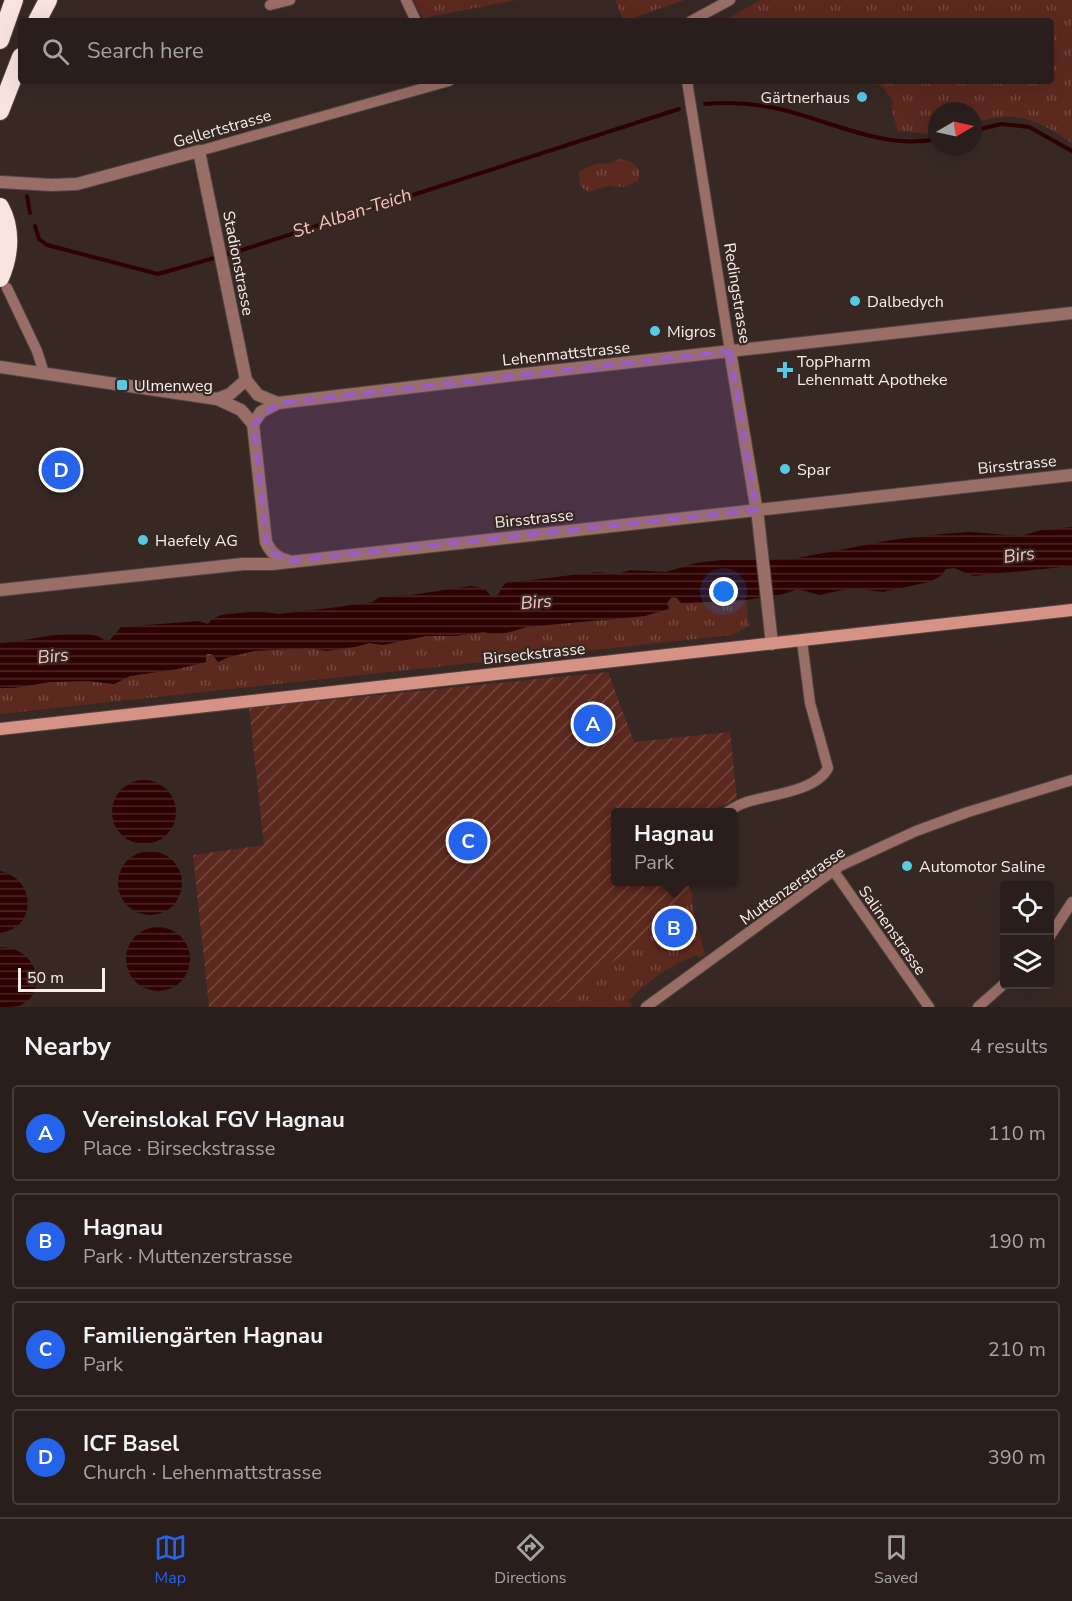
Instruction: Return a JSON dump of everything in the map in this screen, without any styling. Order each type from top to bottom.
[{"type":"highway","points":[[0,40],[14,0]]},
{"type":"highway","points":[[37,18],[41,0]]},
{"type":"highway","points":[[38,18],[48,0]]},
{"type":"highway","points":[[0,111],[18,65]]},
{"type":"highway","points":[[1,209],[9,239],[3,283]]},
{"type":"main road","name":"Birseckstrasse","points":[[0,729],[1072,610]]},
{"type":"street","points":[[270,5],[290,0]]},
{"type":"street","points":[[406,0],[415,18]]},
{"type":"street","points":[[697,18],[730,0]]},
{"type":"street","name":"Gellertstrasse","points":[[0,182],[77,184],[200,151],[426,84]]},
{"type":"street","name":"Redingstrasse","points":[[687,84],[757,510],[772,644]]},
{"type":"street","name":"Stadionstrasse","points":[[200,151],[246,380]]},
{"type":"street","points":[[3,283],[37,351],[44,373]]},
{"type":"street","name":"Lehenmattstrasse","points":[[278,404],[1072,313]]},
{"type":"street","points":[[0,367],[217,399],[241,410],[253,424],[266,542],[278,558],[290,561]]},
{"type":"street","points":[[217,399],[230,394],[246,380],[258,395],[278,404]]},
{"type":"street","points":[[253,424],[261,412],[278,404]]},
{"type":"street","name":"Birsstrasse","points":[[0,590],[243,564],[264,564],[1072,475]]},
{"type":"street","points":[[243,564],[258,554],[266,542]]},
{"type":"street","points":[[735,808],[742,804],[791,792],[825,775],[828,768],[810,704],[802,641]]},
{"type":"street","name":"Muttenzerstrasse","points":[[646,1007],[663,1002],[833,870],[916,831],[968,812],[1072,780]]},
{"type":"street","name":"Salinenstrasse","points":[[833,870],[929,1007]]},
{"type":"street","points":[[1051,935],[1072,902]]},
{"type":"street","points":[[978,1007],[1000,988]]},
{"type":"highlighted area","points":[[730,351],[757,510],[290,561],[272,553],[266,542],[253,424],[278,403]]},
{"type":"green space","points":[[413,0],[516,0],[423,18]]},
{"type":"green space","points":[[615,0],[684,0],[633,18],[623,18]]},
{"type":"green space","points":[[760,0],[1072,0],[1072,143],[1049,129],[1023,118],[1002,117],[982,120],[982,102],[928,102],[928,133],[898,131],[892,111],[893,101],[880,85],[872,84],[1054,84],[1054,18],[728,18]]},
{"type":"green space","points":[[620,159],[636,165],[639,172],[638,181],[624,187],[608,186],[588,192],[580,186],[579,171],[596,164],[610,163]]},
{"type":"green space","points":[[671,597],[678,598],[681,603],[746,600],[749,626],[732,635],[0,714],[0,688],[50,682],[88,681],[114,684],[130,676],[205,662],[206,654],[212,654],[218,662],[254,651],[308,648],[326,651],[369,643],[383,645],[426,636],[455,636],[484,632],[506,633],[527,627],[576,621],[613,620],[667,603]]},
{"type":"green space","points":[[608,672],[634,742],[730,732],[737,798],[718,808],[611,808],[611,886],[689,886],[692,894],[677,912],[574,992],[549,1007],[209,1007],[193,855],[264,845],[249,708]]},
{"type":"green space","points":[[692,894],[692,903],[705,955],[700,958],[696,955],[686,959],[660,974],[628,1001],[632,1006],[630,1007],[549,1007],[574,992]]},
{"type":"water","name":"Birs","points":[[1072,527],[1072,566],[973,576],[954,568],[946,569],[941,576],[929,582],[883,592],[853,588],[819,595],[798,589],[784,594],[746,600],[688,603],[681,603],[677,598],[672,597],[667,603],[669,609],[645,616],[527,627],[506,633],[484,632],[455,636],[426,636],[383,645],[369,643],[326,651],[308,648],[254,651],[218,662],[212,654],[206,654],[206,662],[130,676],[114,684],[88,681],[50,682],[0,688],[0,643],[70,634],[96,635],[104,640],[110,640],[121,627],[199,621],[208,624],[212,619],[221,615],[258,611],[278,614],[330,608],[372,602],[381,596],[411,595],[471,586],[485,589],[492,597],[498,595],[506,583],[597,572],[618,574],[630,570],[666,572],[696,563],[721,560],[792,559],[891,540],[942,534],[970,532],[1020,536],[1042,530]]},
{"type":"water","points":[[144,780],[167,789],[176,812],[167,835],[144,844],[121,835],[112,812],[121,789]]},
{"type":"water","points":[[150,851],[162,853],[173,860],[180,871],[182,883],[180,895],[173,906],[162,913],[150,915],[138,913],[127,906],[120,895],[118,883],[120,871],[127,860],[138,853]]},
{"type":"water","points":[[0,871],[21,883],[28,903],[21,922],[12,929],[0,933]]},
{"type":"water","points":[[158,927],[170,929],[181,936],[188,947],[190,959],[188,971],[181,982],[170,989],[158,991],[146,989],[135,982],[128,971],[126,959],[128,947],[135,936],[146,929]]},
{"type":"water","points":[[0,947],[13,949],[24,955],[35,972],[34,992],[19,1006],[0,1007]]},
{"type":"waterway","name":"St. Alban-Teich","points":[[705,104],[738,103],[770,107],[874,137],[895,140],[928,140]]},
{"type":"waterway","name":"St. Alban-Teich","points":[[35,226],[39,239],[47,245],[158,274],[242,250],[679,109]]},
{"type":"waterway","name":"St. Alban-Teich","points":[[982,129],[1001,124],[1029,127],[1072,151]]},
{"type":"waterway","name":"St. Alban-Teich","points":[[27,196],[30,213]]},
{"type":"place","name":"Gärtnerhaus","points":[[862,97]]},
{"type":"place","name":"Dalbedych","points":[[855,301]]},
{"type":"place","name":"Migros","points":[[655,331]]},
{"type":"place","name":"TopPharm Lehenmatt Apotheke","points":[[785,370]]},
{"type":"place","name":"Ulmenweg","points":[[122,385]]},
{"type":"place","name":"Spar","points":[[785,469]]},
{"type":"place","name":"ICF Basel","points":[[61,470]]},
{"type":"place","name":"Haefely AG","points":[[143,540]]},
{"type":"place","name":"Vereinslokal FGV Hagnau","points":[[593,724]]},
{"type":"place","name":"Familiengärten Hagnau","points":[[468,841]]},
{"type":"place","name":"Automotor Saline","points":[[907,866]]},
{"type":"place","name":"Hagnau","points":[[674,928]]}]
